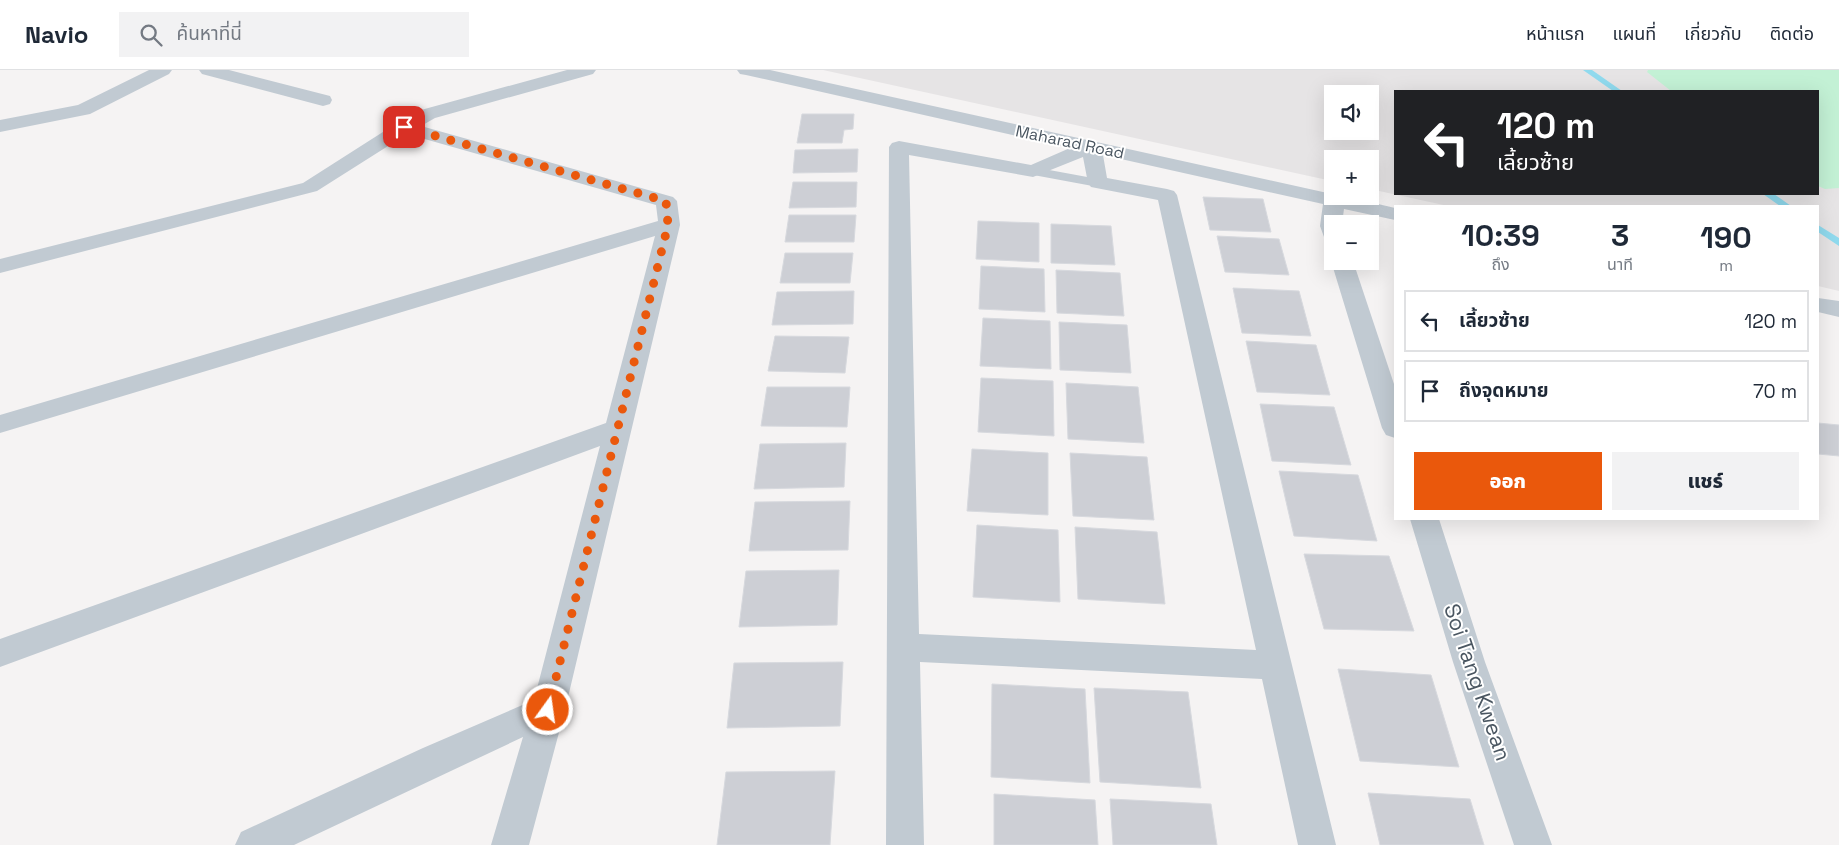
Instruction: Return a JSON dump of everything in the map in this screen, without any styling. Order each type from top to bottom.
[{"type":"street","points":[[0,126],[83,110],[163,70]]},
{"type":"street","points":[[208,70],[323,100]]},
{"type":"street","points":[[0,266],[310,187],[404,127],[428,114],[587,70]]},
{"type":"street","name":"Maharad Road","points":[[746,70],[1324,198]]},
{"type":"street","points":[[404,127],[666,201],[668,225],[548,710],[510,845]]},
{"type":"street","points":[[905,845],[899,147],[1033,171],[1091,146],[1098,184],[1167,195],[1317,845]]},
{"type":"street","name":"Maharad Road","points":[[1356,205],[1394,214]]},
{"type":"street","points":[[0,424],[668,225]]},
{"type":"street","points":[[1345,270],[1394,425]]},
{"type":"street","points":[[1819,305],[1839,310]]},
{"type":"street","points":[[0,653],[616,430]]},
{"type":"street","name":"Soi Tang Kwean","points":[[1424,520],[1469,662],[1533,845]]},
{"type":"street","points":[[902,647],[1275,665]]},
{"type":"street","points":[[254,845],[435,760],[548,710]]},
{"type":"lane","points":[[1033,171],[1098,184]]},
{"type":"shaded area","points":[[823,70],[1839,70],[1839,291],[1819,286],[1819,205],[1443,205],[1398,195],[1819,195],[1819,90],[1394,90],[1394,194],[1379,191],[1379,150],[1324,150],[1324,179]]},
{"type":"green space","points":[[1648,70],[1839,70],[1839,188],[1825,189],[1819,186],[1819,90],[1670,90],[1647,72]]},
{"type":"building","points":[[802,114],[854,114],[853,129],[844,130],[842,143],[797,143]]},
{"type":"building","points":[[858,149],[857,172],[793,173],[795,150]]},
{"type":"building","points":[[793,182],[857,182],[856,207],[789,208]]},
{"type":"building","points":[[1203,197],[1263,199],[1271,232],[1210,230]]},
{"type":"building","points":[[789,215],[856,215],[854,242],[785,242]]},
{"type":"building","points":[[978,221],[1039,223],[1039,262],[976,259]]},
{"type":"building","points":[[1051,224],[1111,226],[1115,265],[1051,263]]},
{"type":"building","points":[[1217,236],[1279,239],[1289,275],[1225,272]]},
{"type":"building","points":[[785,253],[853,253],[850,283],[780,283]]},
{"type":"building","points":[[981,266],[1044,269],[1045,312],[979,309]]},
{"type":"building","points":[[1056,270],[1120,273],[1124,316],[1057,313]]},
{"type":"building","points":[[1233,288],[1299,291],[1311,336],[1242,333]]},
{"type":"building","points":[[854,291],[853,324],[772,325],[777,292]]},
{"type":"building","points":[[983,318],[1050,321],[1051,369],[980,366]]},
{"type":"building","points":[[1059,322],[1127,325],[1131,373],[1060,370]]},
{"type":"building","points":[[775,336],[849,337],[845,373],[768,371]]},
{"type":"building","points":[[1246,341],[1316,345],[1330,395],[1257,392]]},
{"type":"building","points":[[981,378],[1053,381],[1054,436],[978,432]]},
{"type":"building","points":[[1066,383],[1138,387],[1144,443],[1068,439]]},
{"type":"building","points":[[767,387],[850,387],[847,427],[761,426]]},
{"type":"building","points":[[1260,404],[1334,407],[1351,465],[1272,461]]},
{"type":"building","points":[[1819,423],[1839,425],[1839,456],[1819,454]]},
{"type":"building","points":[[846,443],[844,487],[754,489],[760,444]]},
{"type":"building","points":[[972,449],[1048,453],[1048,515],[967,511]]},
{"type":"building","points":[[1070,453],[1147,457],[1154,520],[1073,516]]},
{"type":"building","points":[[1279,471],[1358,475],[1377,541],[1294,536]]},
{"type":"building","points":[[850,501],[848,550],[749,551],[755,502]]},
{"type":"building","points":[[977,525],[1058,530],[1060,602],[973,597]]},
{"type":"building","points":[[1075,527],[1157,532],[1165,604],[1078,599]]},
{"type":"building","points":[[1304,554],[1389,556],[1414,631],[1324,629]]},
{"type":"building","points":[[839,570],[837,625],[739,627],[746,571]]},
{"type":"building","points":[[843,662],[840,726],[727,728],[734,663]]},
{"type":"building","points":[[1338,669],[1431,675],[1459,767],[1360,761]]},
{"type":"building","points":[[992,684],[1085,689],[1090,783],[991,777]]},
{"type":"building","points":[[1094,688],[1188,692],[1201,788],[1100,782]]},
{"type":"building","points":[[835,771],[830,845],[717,845],[726,772]]},
{"type":"building","points":[[1368,793],[1470,799],[1484,845],[1380,845]]},
{"type":"building","points":[[994,794],[1095,800],[1098,845],[994,845]]},
{"type":"building","points":[[1110,799],[1211,804],[1217,845],[1113,845]]},
{"type":"waterway","points":[[1587,70],[1617,90]]},
{"type":"waterway","points":[[1770,195],[1784,205]]},
{"type":"waterway","points":[[1819,229],[1839,243]]},
{"type":"route","points":[[404,127],[666,201],[668,225],[548,710]]}]
